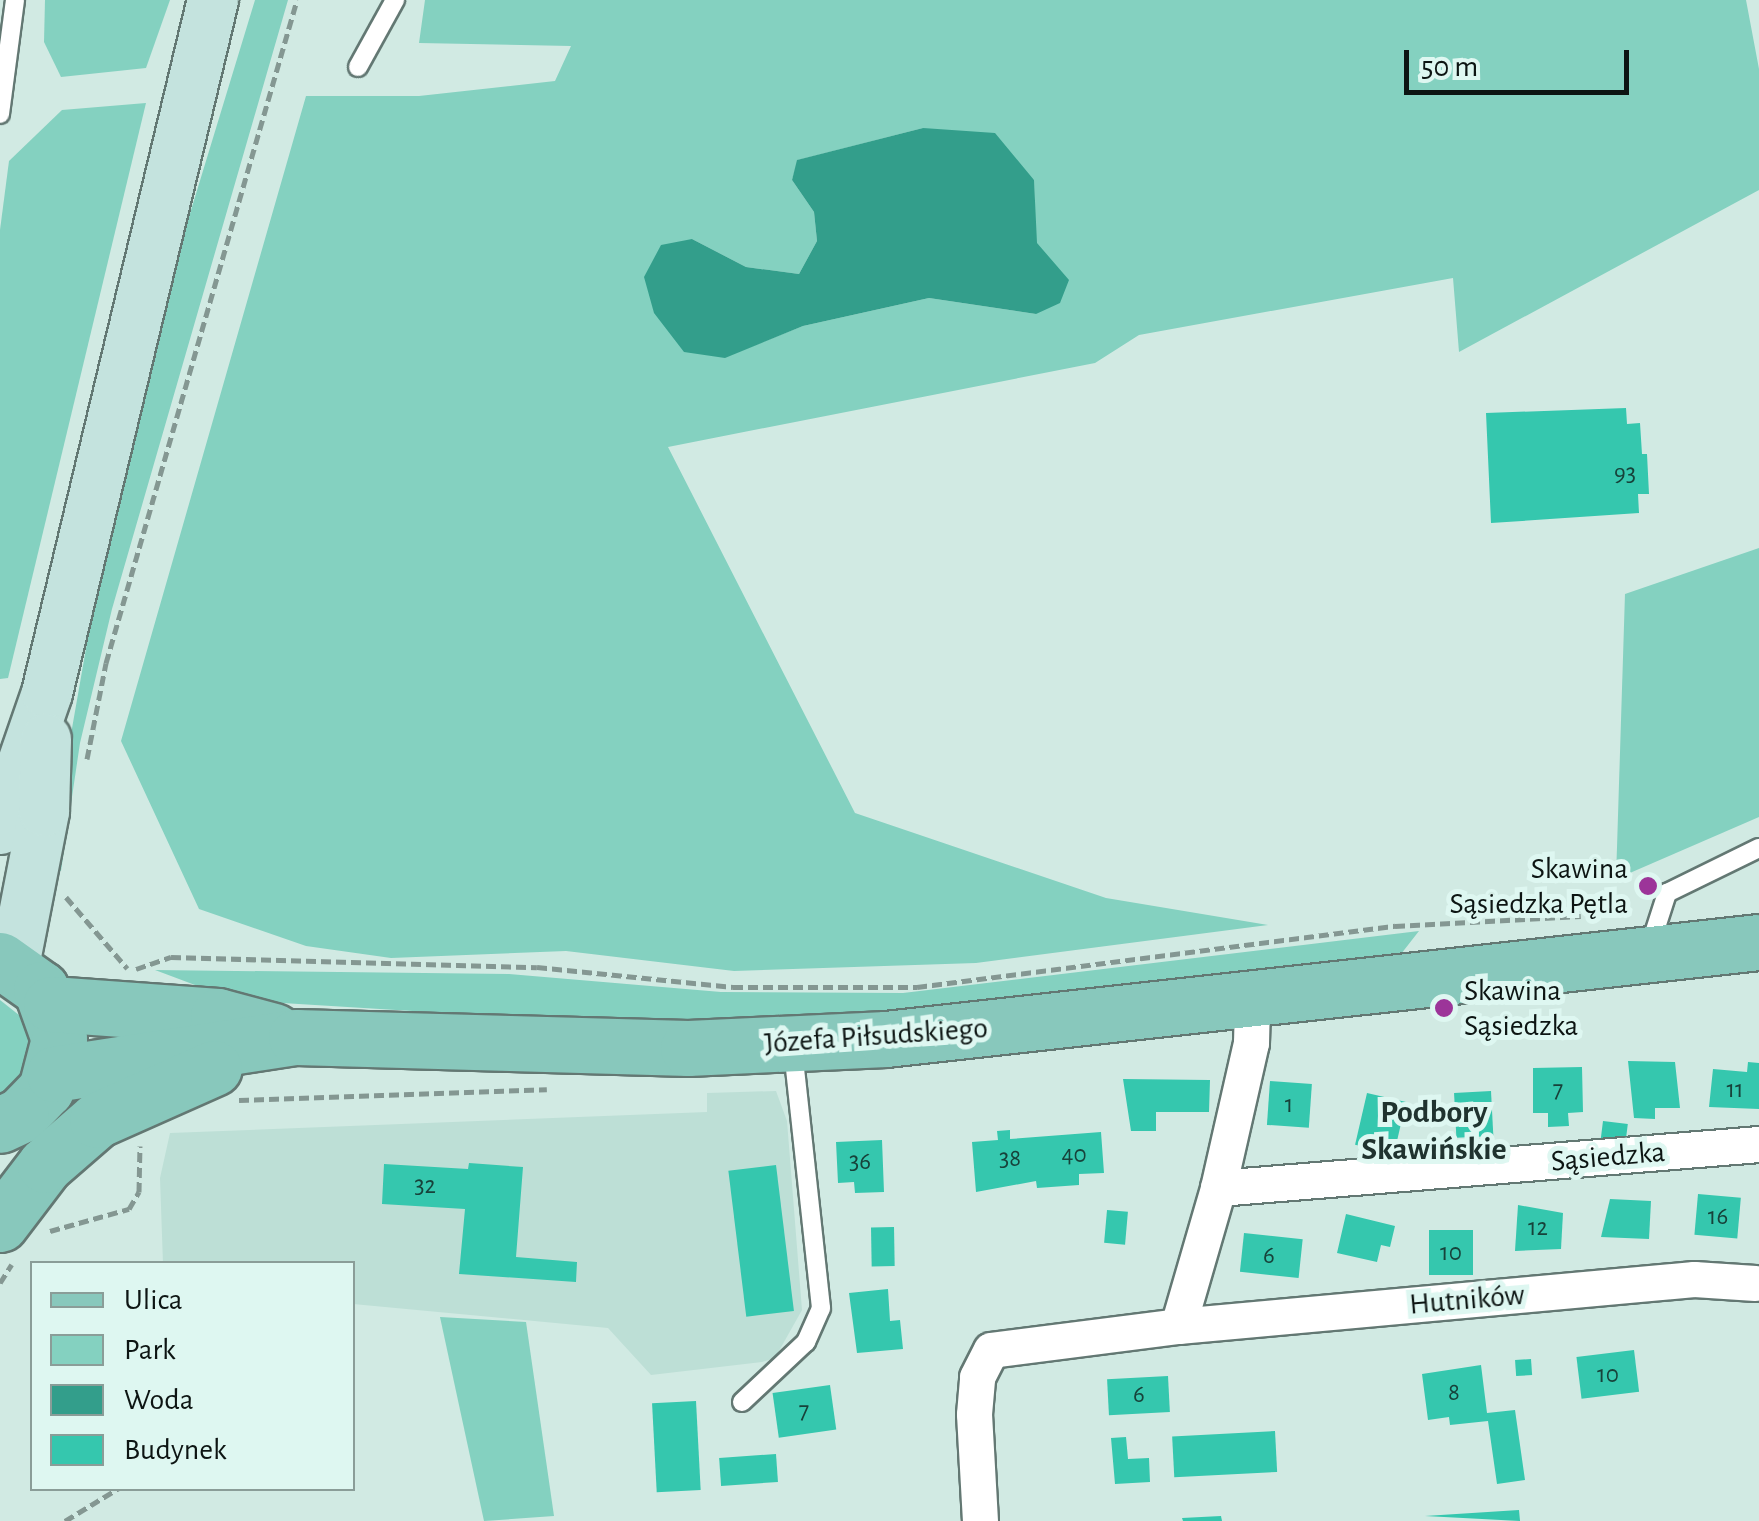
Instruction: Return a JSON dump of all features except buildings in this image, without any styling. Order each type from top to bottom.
[{"type":"main road","points":[[0,829],[47,693],[172,177],[188,86],[212,0]]},
{"type":"main road","points":[[172,177],[211,90],[240,0]]},
{"type":"main road","points":[[0,1125],[35,1104],[54,1074],[59,1039],[22,977],[44,810],[47,693]]},
{"type":"main road","name":"Józefa Piłsudskiego","points":[[54,1074],[296,1036],[577,1047],[792,1044],[1453,979],[1466,986],[1502,981],[1512,973],[1651,940],[1759,942]]},
{"type":"main road","name":"Józefa Piłsudskiego","points":[[22,977],[218,1016],[296,1036]]},
{"type":"main road","points":[[20,1239],[45,1165],[96,1120],[156,1090],[296,1036]]},
{"type":"street","points":[[1178,1326],[1218,1188],[1250,1043],[1252,1001]]},
{"type":"street","name":"Sąsiedzka","points":[[1218,1188],[1759,1144]]},
{"type":"street","name":"Hutników","points":[[980,1521],[974,1414],[977,1377],[991,1350],[1178,1326],[1694,1280],[1758,1290]]},
{"type":"lane","points":[[0,111],[16,0]]},
{"type":"lane","points":[[358,67],[395,0]]},
{"type":"lane","points":[[1651,940],[1666,893],[1759,848]]},
{"type":"lane","points":[[742,1402],[806,1342],[821,1308],[792,1044]]},
{"type":"path","points":[[86,766],[106,663],[297,0]]},
{"type":"path","points":[[64,895],[67,877]]},
{"type":"path","points":[[53,893],[64,895],[130,972],[130,983]]},
{"type":"path","points":[[130,972],[148,960],[171,957],[537,967],[733,987],[917,986],[1428,923],[1634,916],[1651,940]]},
{"type":"path","points":[[222,1102],[556,1089]]},
{"type":"path","points":[[0,1283],[20,1239],[129,1209],[140,1192],[140,1139]]},
{"type":"path","points":[[65,1521],[114,1491]]},
{"type":"shaded area","points":[[776,1091],[787,1121],[802,1310],[775,1358],[651,1375],[608,1328],[355,1304],[355,1261],[163,1261],[160,1178],[170,1133],[707,1112],[707,1093]]},
{"type":"green space","points":[[45,0],[170,0],[146,68],[61,77],[44,42]]},
{"type":"green space","points":[[255,0],[288,0],[112,609],[80,743],[61,871],[47,871],[101,563],[160,312]]},
{"type":"green space","points":[[425,0],[1746,0],[1759,69],[1759,190],[1459,352],[1453,278],[1139,335],[1095,363],[668,447],[855,813],[1106,898],[1268,925],[976,963],[734,971],[566,951],[391,958],[306,946],[199,909],[121,741],[306,96],[419,96],[555,81],[571,46],[419,43]],"holes":[[[923,128],[1034,180],[1036,314],[929,298],[803,326],[725,357],[692,239],[746,267],[799,274],[817,241],[814,212],[792,180],[798,160]]]},
{"type":"green space","points":[[146,103],[8,678],[0,679],[0,230],[9,161],[62,110]]},
{"type":"green space","points":[[1759,548],[1759,817],[1616,879],[1625,594]]},
{"type":"green space","points":[[1419,931],[1401,954],[1139,991],[689,1028],[235,1000],[155,970],[509,974],[721,992],[903,993]]},
{"type":"green space","points":[[0,1000],[24,1019],[44,1057],[0,1101]]},
{"type":"green space","points":[[440,1317],[526,1322],[554,1516],[484,1521]]},
{"type":"water","points":[[923,128],[995,133],[1034,180],[1037,243],[1069,280],[1060,303],[1036,314],[929,298],[803,326],[725,358],[684,352],[654,313],[644,277],[661,245],[692,239],[746,267],[799,274],[817,241],[814,212],[792,180],[797,160]]},
{"type":"place","name":"Skawina Sąsiedzka Pętla","points":[[1648,886]]},
{"type":"place","name":"Skawina Sąsiedzka","points":[[1444,1008]]},
{"type":"district","name":"Podbory Skawińskie","points":[[1434,1132]]}]
